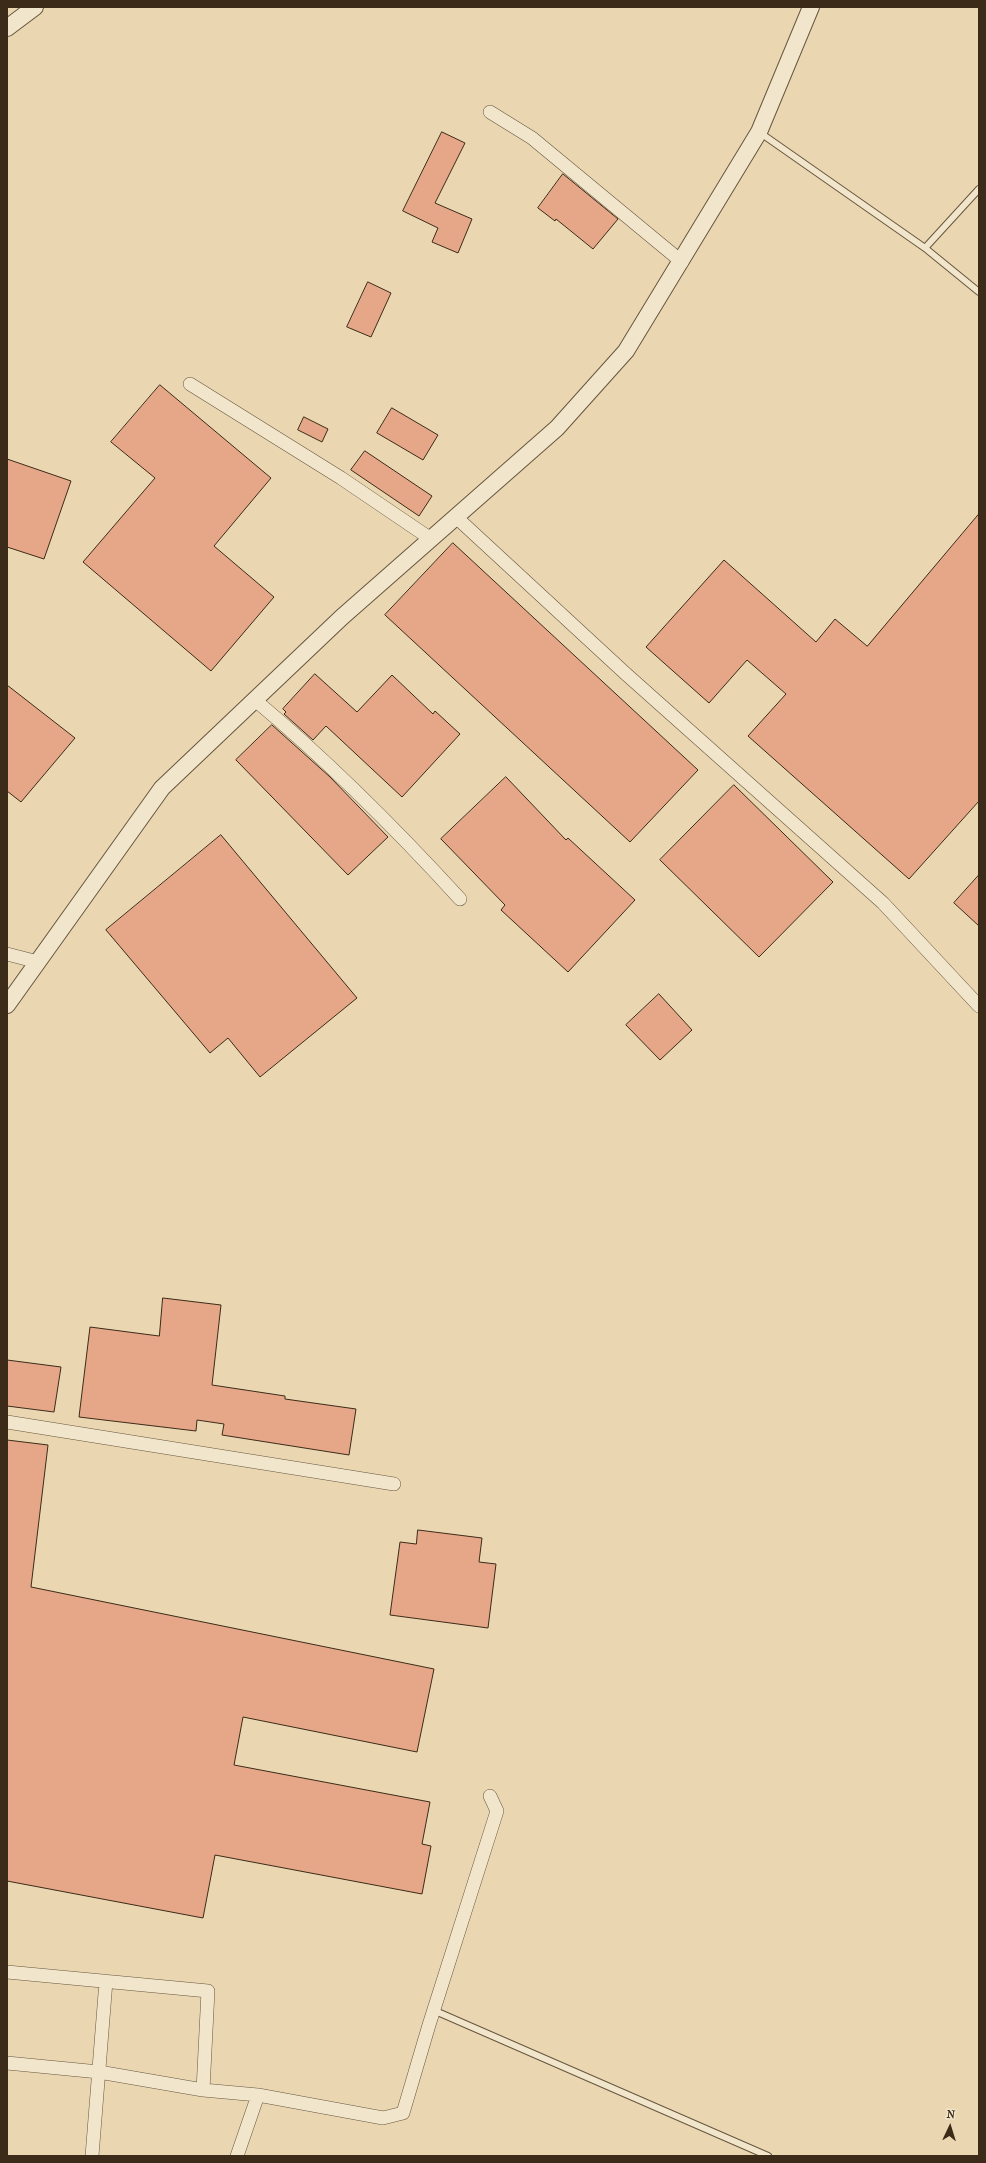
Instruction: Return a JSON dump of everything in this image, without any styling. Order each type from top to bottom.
[{"type":"street","points":[[7,28],[35,7]]},
{"type":"street","points":[[7,1006],[162,788],[342,617],[557,428],[626,351],[682,262],[759,132],[811,7]]},
{"type":"street","points":[[490,112],[532,138],[682,262]]},
{"type":"street","points":[[190,384],[341,478],[431,539]]},
{"type":"street","points":[[456,517],[626,674],[883,903],[979,1006]]},
{"type":"street","points":[[254,700],[305,742],[422,858],[460,899]]},
{"type":"street","points":[[7,954],[38,962]]},
{"type":"street","points":[[7,1422],[394,1484]]},
{"type":"street","points":[[7,2063],[99,2072],[203,2090],[258,2095],[383,2118],[403,2112],[433,2010],[497,1811],[490,1796]]},
{"type":"street","points":[[7,1972],[208,1991],[203,2090]]},
{"type":"street","points":[[92,2156],[106,1981]]},
{"type":"street","points":[[237,2156],[258,2095]]},
{"type":"lane","points":[[759,132],[925,248],[979,292]]},
{"type":"lane","points":[[925,248],[979,189]]},
{"type":"lane","points":[[433,2010],[768,2156]]},
{"type":"building","points":[[442,132],[465,143],[435,203],[472,219],[458,253],[432,242],[438,228],[403,211]]},
{"type":"building","points":[[563,174],[618,219],[593,249],[556,219],[555,221],[538,208]]},
{"type":"building","points":[[368,282],[391,293],[371,337],[347,327]]},
{"type":"building","points":[[160,385],[271,478],[214,546],[274,597],[211,671],[83,562],[155,478],[111,442]]},
{"type":"building","points":[[392,408],[438,435],[423,460],[377,433]]},
{"type":"building","points":[[304,417],[328,429],[322,442],[298,430]]},
{"type":"building","points":[[365,451],[432,496],[419,516],[351,470]]},
{"type":"building","points":[[7,459],[71,481],[44,559],[7,547]]},
{"type":"building","points":[[979,514],[979,801],[909,879],[748,736],[786,694],[747,660],[709,703],[646,647],[724,560],[816,642],[835,619],[867,646]]},
{"type":"building","points":[[453,543],[698,770],[630,842],[385,615]]},
{"type":"building","points":[[315,674],[357,712],[392,675],[433,714],[435,711],[460,734],[402,797],[326,726],[313,740],[284,714],[286,712],[283,709]]},
{"type":"building","points":[[7,685],[75,738],[21,802],[7,791]]},
{"type":"building","points":[[272,725],[330,777],[388,837],[348,875],[236,760]]},
{"type":"building","points":[[506,777],[566,840],[568,838],[635,900],[568,972],[501,910],[505,905],[441,839]]},
{"type":"building","points":[[734,785],[833,882],[759,957],[660,860]]},
{"type":"building","points":[[221,835],[357,998],[260,1077],[228,1038],[210,1053],[106,930]]},
{"type":"building","points":[[979,875],[979,926],[954,903]]},
{"type":"building","points":[[659,994],[692,1030],[660,1060],[626,1025]]},
{"type":"building","points":[[163,1298],[221,1305],[212,1385],[285,1396],[285,1399],[356,1409],[349,1455],[222,1435],[224,1424],[197,1420],[196,1431],[79,1417],[90,1327],[159,1336]]},
{"type":"building","points":[[7,1360],[61,1367],[54,1412],[7,1406]]},
{"type":"building","points":[[7,1440],[48,1445],[31,1587],[434,1669],[417,1752],[243,1717],[234,1765],[430,1802],[422,1844],[431,1846],[422,1894],[215,1855],[203,1918],[7,1881]]},
{"type":"building","points":[[418,1530],[482,1538],[479,1562],[496,1564],[488,1628],[390,1615],[400,1542],[416,1544]]}]
